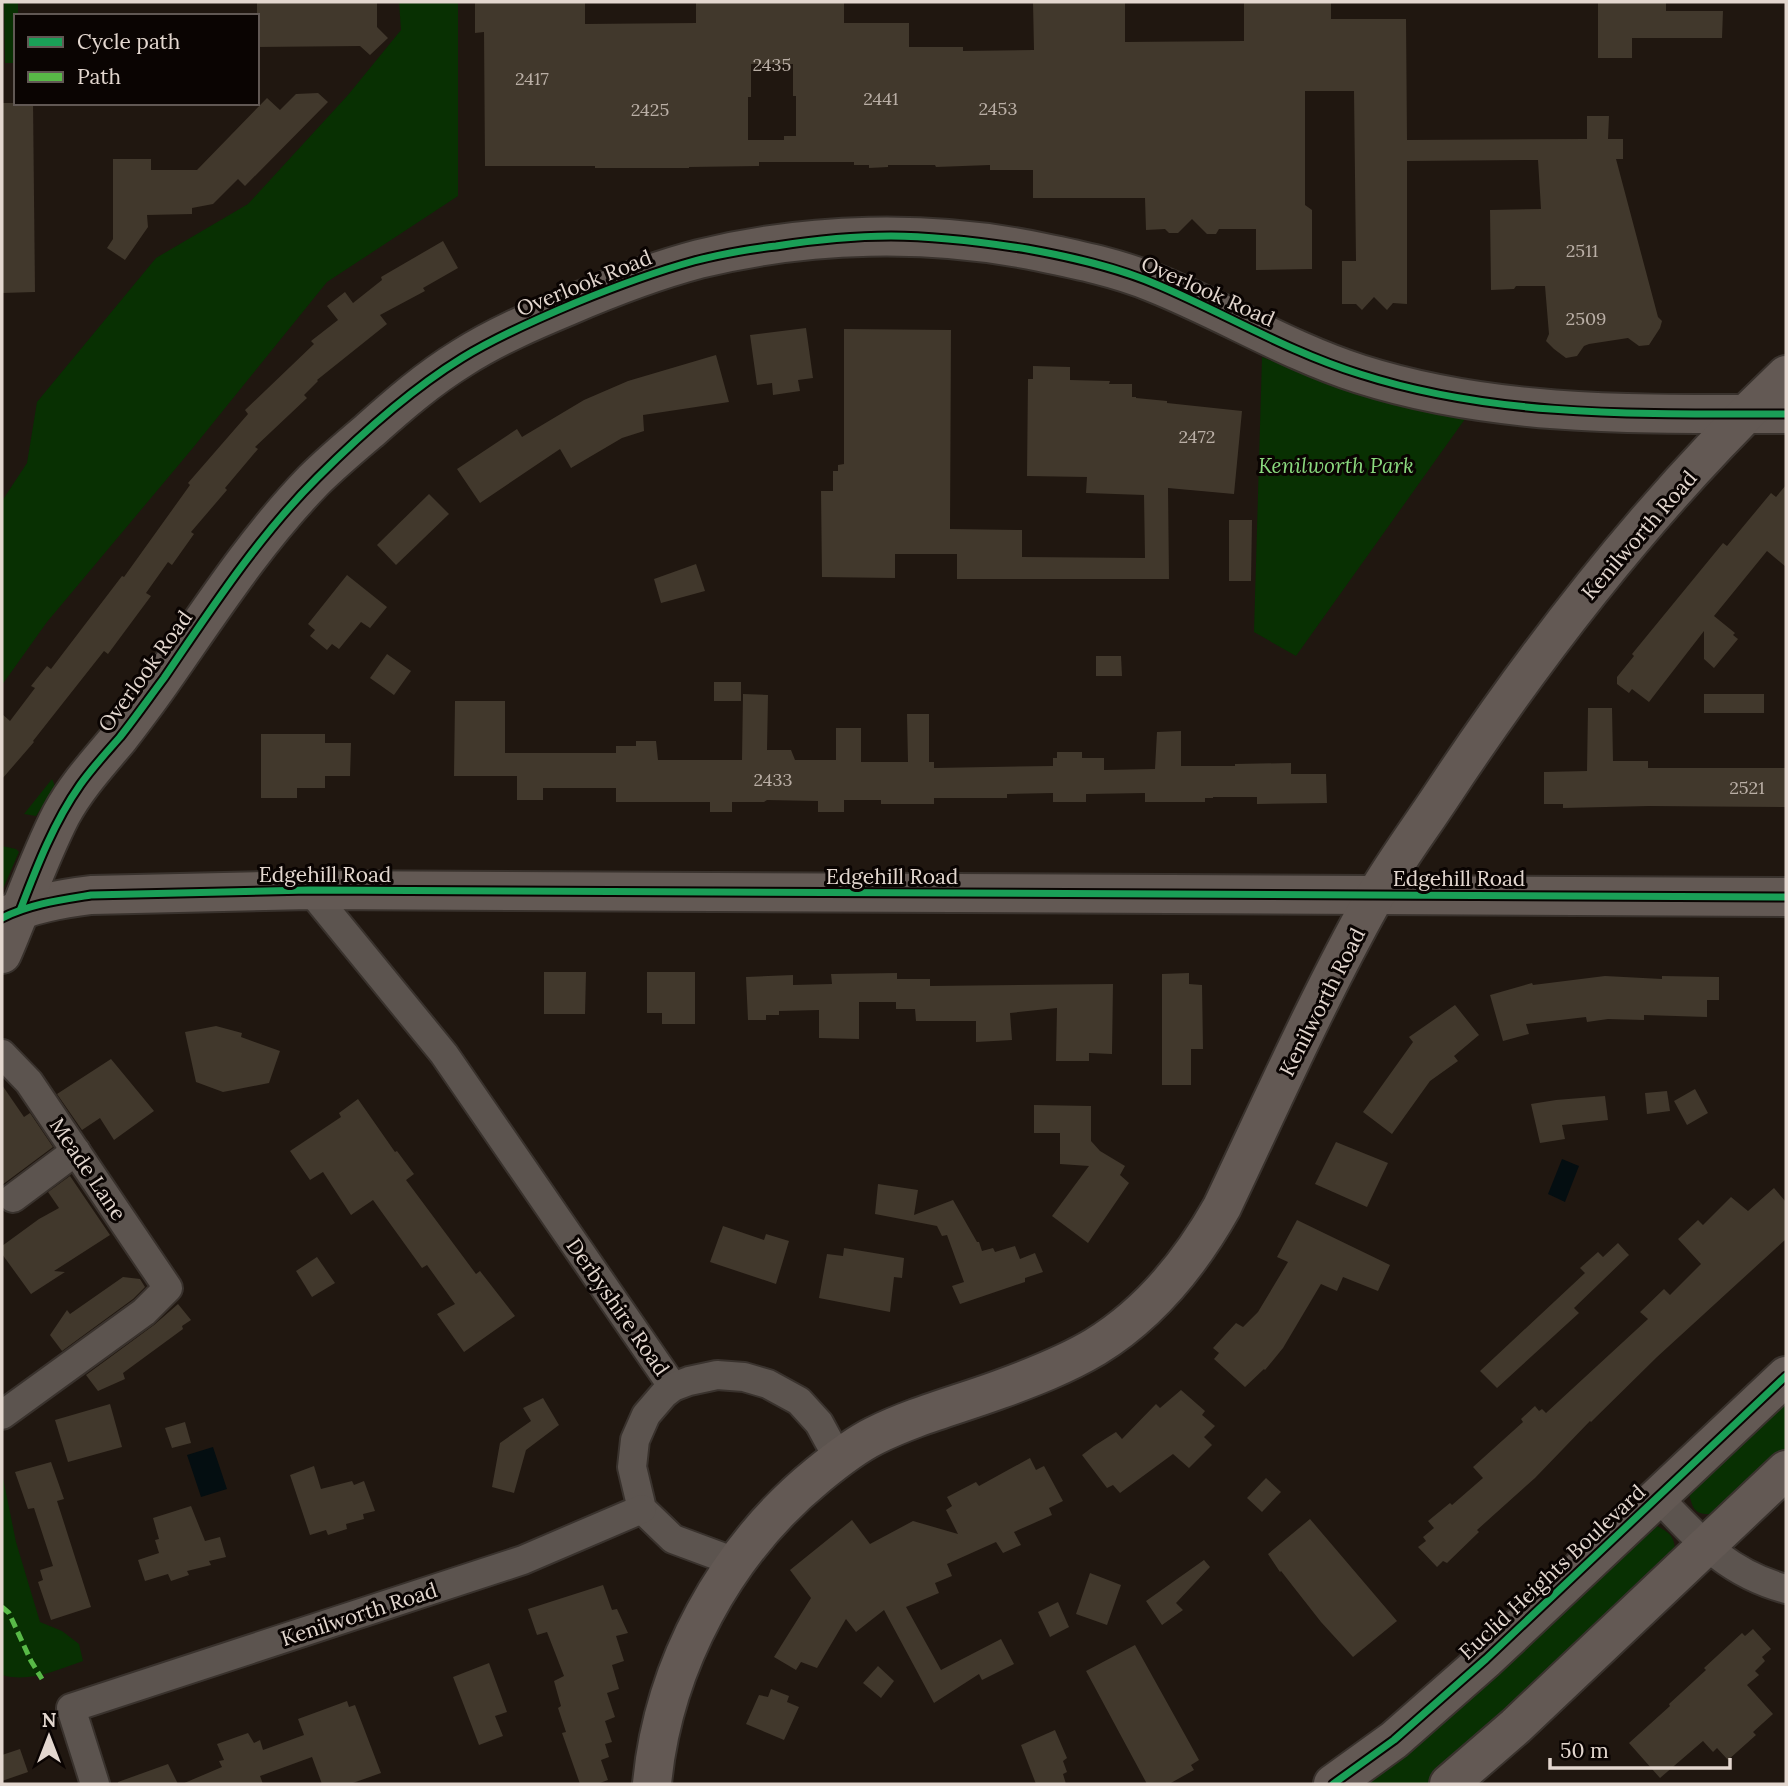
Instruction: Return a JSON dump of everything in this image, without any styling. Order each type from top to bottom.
[{"type":"street","name":"Overlook Road","points":[[2,954],[12,913],[78,788],[143,708],[244,563],[289,508],[339,457],[405,399],[462,358],[522,326],[654,273],[748,250],[850,237],[900,236],[995,244],[1080,260],[1137,276],[1293,349],[1387,382],[1513,405],[1587,413],[1786,414]]},
{"type":"street","name":"Kenilworth Road","points":[[838,1458],[873,1437],[908,1421],[1048,1371],[1096,1346],[1132,1320],[1187,1263],[1222,1207],[1336,968],[1376,895],[1471,751],[1582,601],[1652,517],[1745,414],[1786,375]]},
{"type":"street","name":"Edgehill Road","points":[[12,913],[55,900],[91,895],[310,890],[1786,897]]},
{"type":"street","name":"Derbyshire Road","points":[[310,890],[444,1054],[673,1387],[717,1375],[744,1377],[768,1384],[799,1401],[819,1423],[838,1458]]},
{"type":"street","name":"Meade Lane","points":[[2,1054],[29,1082],[169,1288],[144,1312],[2,1415]]},
{"type":"street","points":[[13,1198],[76,1151]]},
{"type":"street","name":"Euclid Heights Boulevard","points":[[1333,1784],[1394,1740],[1476,1668],[1786,1376]]},
{"type":"street","points":[[673,1387],[646,1415],[635,1440],[632,1467],[642,1509],[673,1539],[735,1562]]},
{"type":"street","points":[[652,1784],[659,1738],[674,1682],[708,1606],[735,1562],[784,1505],[838,1458]]},
{"type":"street","points":[[1449,1784],[1516,1726],[1786,1470]]},
{"type":"street","points":[[1658,1497],[1707,1547],[1728,1564],[1786,1589]]},
{"type":"street","name":"Kenilworth Road","points":[[94,1784],[71,1709],[523,1560],[642,1509]]},
{"type":"green space","points":[[4,2],[18,2],[18,14],[14,14],[14,63],[5,63]]},
{"type":"green space","points":[[399,2],[458,2],[458,196],[327,282],[47,622],[2,685],[2,501],[27,463],[37,402],[156,258],[248,204],[348,95],[401,30]]},
{"type":"green space","name":"Kenilworth Park","points":[[1262,357],[1331,383],[1403,405],[1465,419],[1296,656],[1254,632]]},
{"type":"green space","points":[[52,779],[55,786],[36,816],[24,814]]},
{"type":"green space","points":[[2,846],[19,852],[2,891]]},
{"type":"green space","points":[[1786,1391],[1786,1448],[1716,1514],[1696,1511],[1689,1493]]},
{"type":"green space","points":[[2,1473],[16,1542],[40,1622],[62,1631],[79,1644],[83,1661],[33,1676],[2,1675]]},
{"type":"green space","points":[[1657,1526],[1672,1538],[1675,1556],[1502,1721],[1427,1784],[1352,1784],[1646,1527]]},
{"type":"shaded area","points":[[1562,1159],[1579,1166],[1565,1202],[1548,1194]]},
{"type":"shaded area","points":[[213,1447],[227,1489],[201,1497],[187,1455]]},
{"type":"building","points":[[257,2],[377,2],[377,27],[388,38],[370,55],[360,46],[259,47]]},
{"type":"building","points":[[475,2],[585,2],[585,24],[696,23],[696,2],[844,2],[844,23],[909,23],[909,47],[963,47],[963,51],[1034,50],[1033,2],[1125,2],[1125,42],[1244,41],[1244,2],[1331,2],[1331,19],[1406,19],[1407,140],[1587,139],[1587,116],[1609,116],[1608,139],[1623,139],[1623,159],[1616,159],[1658,317],[1662,321],[1649,345],[1639,346],[1628,338],[1589,344],[1584,346],[1577,356],[1566,358],[1546,341],[1549,334],[1545,286],[1516,286],[1514,289],[1491,290],[1490,210],[1541,209],[1538,160],[1407,161],[1407,304],[1393,303],[1387,310],[1374,297],[1362,310],[1356,304],[1342,304],[1342,261],[1356,261],[1354,91],[1305,91],[1305,205],[1312,210],[1312,269],[1256,270],[1256,229],[1219,229],[1216,234],[1207,234],[1192,219],[1178,233],[1169,233],[1165,229],[1146,230],[1145,198],[1033,198],[1033,170],[990,170],[990,165],[888,165],[869,168],[869,165],[854,165],[854,162],[759,162],[759,166],[689,168],[485,166],[484,32],[475,33]],"holes":[[[751,64],[793,64],[796,136],[784,136],[784,140],[748,140]]]},
{"type":"building","points":[[1598,2],[1666,2],[1666,11],[1723,11],[1722,38],[1632,38],[1632,58],[1598,58]]},
{"type":"building","points":[[318,93],[328,102],[245,186],[238,179],[213,204],[192,208],[192,214],[147,215],[148,227],[125,260],[107,248],[113,239],[113,159],[151,159],[151,170],[197,170],[267,98],[280,110],[296,94]]},
{"type":"building","points":[[2,103],[33,105],[35,292],[2,293]]},
{"type":"building","points":[[443,241],[458,268],[423,288],[425,291],[380,315],[387,324],[317,380],[304,395],[307,398],[255,447],[258,449],[191,532],[194,534],[172,565],[168,562],[146,593],[151,596],[108,654],[104,651],[2,779],[2,714],[10,721],[35,688],[31,686],[47,666],[51,669],[122,576],[124,577],[190,485],[188,483],[248,414],[245,410],[314,344],[311,341],[338,320],[327,306],[345,292],[353,303],[382,280],[381,277]]},
{"type":"building","points":[[806,328],[813,378],[798,380],[800,391],[773,395],[772,383],[757,385],[750,335]]},
{"type":"building","points":[[844,329],[951,330],[950,529],[1022,530],[1022,557],[1145,558],[1144,495],[1086,493],[1087,477],[1027,476],[1028,379],[1033,379],[1033,366],[1070,367],[1070,380],[1132,384],[1132,397],[1136,398],[1242,411],[1234,494],[1168,488],[1169,579],[957,579],[957,554],[895,554],[895,578],[822,577],[821,491],[833,491],[833,471],[838,471],[838,465],[844,464]]},
{"type":"building","points":[[716,355],[729,402],[643,415],[644,431],[622,438],[571,468],[560,449],[480,503],[457,469],[517,429],[522,437],[584,400],[628,381]]},
{"type":"building","points":[[1786,485],[1786,567],[1767,551],[1714,616],[1735,633],[1733,635],[1738,639],[1714,668],[1704,659],[1704,631],[1649,702],[1632,689],[1629,693],[1617,684],[1617,677],[1634,656],[1632,654],[1723,543],[1727,546],[1771,493],[1776,497]]},
{"type":"building","points":[[429,494],[449,514],[396,565],[377,545]]},
{"type":"building","points":[[1229,520],[1252,520],[1251,581],[1229,581]]},
{"type":"building","points":[[696,564],[705,591],[661,603],[654,579]]},
{"type":"building","points":[[347,575],[387,607],[370,628],[361,622],[339,649],[332,644],[327,650],[310,636],[315,630],[308,624]]},
{"type":"building","points":[[387,654],[411,671],[394,695],[370,678]]},
{"type":"building","points":[[1096,656],[1121,656],[1122,676],[1096,676]]},
{"type":"building","points":[[714,682],[741,682],[741,701],[714,701]]},
{"type":"building","points":[[743,694],[768,695],[767,750],[791,750],[795,760],[836,760],[836,728],[861,728],[861,762],[908,762],[907,714],[929,714],[929,762],[934,762],[934,768],[1053,766],[1053,758],[1057,758],[1057,752],[1082,752],[1082,758],[1104,758],[1104,770],[1155,769],[1157,732],[1181,731],[1181,766],[1291,763],[1291,774],[1326,774],[1327,803],[1257,804],[1257,797],[1213,797],[1205,798],[1205,802],[1145,802],[1145,793],[1086,794],[1086,802],[1053,802],[1053,793],[1007,794],[1007,798],[934,798],[934,804],[881,804],[881,800],[844,800],[844,812],[818,812],[818,801],[767,800],[732,802],[732,812],[710,812],[710,802],[616,802],[616,788],[543,788],[543,800],[517,800],[517,776],[454,776],[455,701],[505,701],[505,753],[616,753],[616,746],[636,746],[636,741],[656,741],[658,760],[742,760]]},
{"type":"building","points":[[1704,694],[1764,694],[1764,713],[1704,713]]},
{"type":"building","points":[[1588,708],[1612,708],[1613,761],[1648,761],[1648,768],[1786,768],[1786,807],[1563,808],[1563,804],[1544,804],[1544,772],[1587,771]]},
{"type":"building","points":[[261,734],[325,734],[325,743],[351,743],[350,776],[325,776],[325,788],[297,788],[297,798],[261,798]]},
{"type":"building","points":[[544,972],[586,972],[585,1014],[544,1014]]},
{"type":"building","points":[[647,972],[695,972],[695,1024],[662,1024],[662,1013],[647,1013]]},
{"type":"building","points":[[897,973],[897,979],[930,979],[930,986],[1113,984],[1112,1054],[1089,1053],[1089,1061],[1056,1061],[1057,1008],[1010,1013],[1012,1040],[976,1042],[976,1021],[916,1021],[915,1009],[896,1009],[896,1002],[859,1002],[859,1039],[819,1038],[819,1010],[779,1011],[779,1015],[766,1015],[766,1020],[748,1020],[746,977],[793,975],[793,985],[832,984],[831,974]]},
{"type":"building","points":[[1189,973],[1189,984],[1202,985],[1203,1049],[1191,1049],[1191,1085],[1162,1085],[1162,974]]},
{"type":"building","points":[[1605,976],[1662,979],[1662,976],[1719,977],[1719,1000],[1707,1000],[1707,1017],[1644,1015],[1644,1020],[1608,1019],[1587,1022],[1586,1017],[1526,1024],[1529,1034],[1503,1041],[1490,995],[1532,983]]},
{"type":"building","points":[[1455,1005],[1479,1035],[1454,1056],[1458,1061],[1430,1081],[1392,1134],[1363,1112],[1413,1042],[1409,1037]]},
{"type":"building","points":[[216,1026],[242,1033],[241,1037],[280,1051],[269,1083],[223,1092],[196,1082],[185,1032]]},
{"type":"building","points":[[111,1059],[154,1111],[114,1140],[100,1118],[82,1130],[57,1094]]},
{"type":"building","points":[[2,1085],[24,1117],[30,1113],[53,1147],[2,1185]]},
{"type":"building","points":[[1695,1089],[1708,1113],[1687,1125],[1674,1101]]},
{"type":"building","points":[[1667,1091],[1670,1111],[1647,1114],[1645,1093]]},
{"type":"building","points":[[1605,1096],[1608,1120],[1562,1125],[1565,1139],[1540,1143],[1531,1104]]},
{"type":"building","points":[[358,1099],[414,1174],[406,1180],[476,1274],[480,1271],[515,1316],[464,1352],[437,1314],[455,1304],[427,1265],[422,1268],[373,1200],[351,1215],[323,1172],[310,1180],[290,1151],[341,1117],[339,1113]]},
{"type":"building","points":[[1034,1105],[1091,1106],[1091,1141],[1100,1151],[1125,1166],[1120,1175],[1129,1183],[1088,1243],[1052,1216],[1089,1166],[1060,1164],[1060,1133],[1034,1133]]},
{"type":"building","points":[[1336,1142],[1388,1163],[1367,1207],[1315,1184]]},
{"type":"building","points":[[70,1176],[110,1235],[54,1271],[65,1272],[31,1294],[2,1254],[2,1246],[59,1208],[48,1192]]},
{"type":"building","points":[[878,1184],[918,1190],[914,1215],[953,1200],[982,1251],[993,1248],[995,1252],[1015,1246],[1020,1259],[1035,1253],[1043,1272],[1025,1278],[1025,1282],[960,1304],[952,1286],[964,1282],[947,1235],[942,1236],[937,1226],[875,1214]]},
{"type":"building","points":[[1774,1188],[1786,1202],[1786,1239],[1590,1421],[1535,1478],[1477,1530],[1479,1532],[1447,1563],[1443,1561],[1437,1567],[1418,1547],[1426,1541],[1423,1537],[1434,1528],[1428,1521],[1450,1503],[1452,1505],[1483,1478],[1473,1467],[1523,1422],[1521,1419],[1535,1406],[1546,1413],[1648,1319],[1640,1312],[1664,1289],[1670,1295],[1701,1264],[1678,1239],[1698,1220],[1703,1225],[1731,1197],[1748,1211]]},
{"type":"building","points":[[1297,1220],[1390,1265],[1378,1291],[1343,1277],[1337,1291],[1321,1284],[1283,1348],[1265,1370],[1245,1387],[1214,1359],[1219,1353],[1213,1348],[1236,1323],[1243,1327],[1258,1312],[1288,1262],[1277,1257]]},
{"type":"building","points":[[723,1226],[764,1240],[766,1234],[789,1241],[776,1284],[710,1262]]},
{"type":"building","points":[[1618,1243],[1629,1255],[1574,1308],[1579,1313],[1497,1388],[1480,1371],[1585,1273],[1580,1268],[1598,1252],[1603,1257]]},
{"type":"building","points":[[844,1248],[904,1258],[902,1278],[894,1277],[890,1312],[819,1298],[827,1254],[843,1256]]},
{"type":"building","points":[[317,1257],[335,1283],[312,1297],[296,1271]]},
{"type":"building","points":[[123,1277],[140,1279],[145,1287],[133,1299],[62,1351],[50,1335],[67,1310],[70,1314]]},
{"type":"building","points":[[178,1304],[191,1320],[182,1326],[183,1329],[123,1373],[125,1379],[98,1391],[86,1375]]},
{"type":"building","points":[[1181,1390],[1205,1411],[1202,1415],[1215,1426],[1204,1437],[1212,1445],[1189,1468],[1173,1454],[1120,1493],[1113,1485],[1107,1488],[1082,1455],[1116,1432],[1122,1439],[1156,1404],[1160,1408]]},
{"type":"building","points":[[543,1398],[559,1425],[526,1450],[514,1493],[492,1487],[500,1443],[531,1421],[523,1408]]},
{"type":"building","points":[[110,1404],[122,1447],[68,1462],[55,1420]]},
{"type":"building","points":[[185,1422],[191,1443],[172,1448],[165,1428]]},
{"type":"building","points":[[1030,1458],[1036,1470],[1044,1466],[1063,1501],[1049,1508],[1052,1515],[1014,1532],[1021,1545],[1003,1553],[996,1542],[947,1564],[952,1576],[935,1583],[939,1593],[906,1607],[941,1670],[1001,1639],[1014,1664],[982,1680],[979,1674],[934,1703],[884,1610],[856,1632],[846,1619],[817,1668],[801,1662],[796,1670],[774,1657],[811,1598],[790,1570],[852,1520],[870,1544],[913,1521],[958,1534],[946,1510],[952,1506],[947,1497],[976,1482],[979,1486]]},
{"type":"building","points":[[51,1462],[64,1499],[57,1501],[91,1607],[51,1620],[38,1582],[43,1580],[40,1570],[53,1566],[34,1508],[28,1509],[15,1472]]},
{"type":"building","points":[[314,1466],[321,1489],[352,1481],[354,1485],[364,1481],[375,1511],[363,1514],[364,1519],[346,1524],[347,1529],[328,1535],[326,1530],[310,1535],[290,1475]]},
{"type":"building","points":[[1266,1478],[1281,1492],[1262,1512],[1247,1498]]},
{"type":"building","points":[[191,1506],[205,1541],[220,1537],[226,1557],[209,1561],[211,1565],[187,1571],[189,1575],[171,1581],[168,1574],[145,1581],[138,1560],[159,1553],[155,1540],[159,1539],[153,1518]]},
{"type":"building","points":[[1310,1519],[1397,1621],[1353,1657],[1321,1622],[1268,1554]]},
{"type":"building","points":[[1204,1560],[1210,1567],[1176,1603],[1183,1610],[1162,1625],[1146,1601]]},
{"type":"building","points":[[1090,1573],[1121,1585],[1107,1625],[1076,1614]]},
{"type":"building","points":[[603,1585],[612,1610],[617,1609],[628,1633],[616,1636],[624,1661],[612,1665],[619,1689],[607,1693],[615,1717],[605,1721],[612,1742],[605,1744],[609,1757],[601,1760],[608,1780],[597,1784],[580,1784],[562,1733],[566,1732],[558,1708],[561,1706],[554,1681],[564,1676],[547,1632],[537,1635],[528,1609]]},
{"type":"building","points":[[1058,1602],[1069,1627],[1050,1637],[1038,1612]]},
{"type":"building","points":[[1753,1629],[1771,1649],[1762,1657],[1765,1661],[1755,1671],[1759,1675],[1747,1685],[1773,1714],[1753,1732],[1756,1735],[1728,1760],[1717,1748],[1713,1752],[1703,1741],[1660,1778],[1629,1743],[1742,1633],[1745,1636]]},
{"type":"building","points":[[1135,1645],[1199,1760],[1191,1765],[1194,1770],[1169,1784],[1147,1784],[1086,1671]]},
{"type":"building","points":[[489,1663],[507,1712],[495,1716],[503,1736],[479,1745],[453,1677]]},
{"type":"building","points":[[878,1666],[894,1681],[881,1698],[863,1683]]},
{"type":"building","points":[[771,1689],[789,1696],[787,1702],[799,1707],[784,1740],[746,1724],[759,1695],[768,1697]]},
{"type":"building","points":[[347,1701],[349,1707],[355,1705],[381,1773],[350,1784],[322,1784],[312,1757],[260,1776],[263,1784],[182,1784],[222,1767],[219,1761],[224,1760],[217,1744],[248,1733],[254,1743],[260,1740],[263,1750],[304,1735],[298,1719]]},
{"type":"building","points":[[1055,1730],[1067,1758],[1063,1761],[1067,1772],[1063,1774],[1066,1784],[1036,1784],[1021,1745]]},
{"type":"building","points":[[20,1749],[28,1772],[2,1781],[2,1755]]},
{"type":"building","points":[[168,1764],[178,1784],[118,1784],[118,1782]]},
{"type":"marked path","points":[[2,1607],[9,1613],[42,1679]]},
{"type":"cycle path","points":[[21,908],[54,829],[80,785],[137,715],[255,549],[295,501],[333,462],[405,399],[476,350],[575,303],[694,261],[756,249],[862,237],[925,237],[993,244],[1060,255],[1126,273],[1183,296],[1308,355],[1360,374],[1412,388],[1464,399],[1571,410],[1786,414]]},
{"type":"cycle path","points":[[2,918],[34,906],[91,895],[310,890],[1786,897]]},
{"type":"cycle path","points":[[1333,1784],[1394,1740],[1486,1659],[1786,1376]]}]
